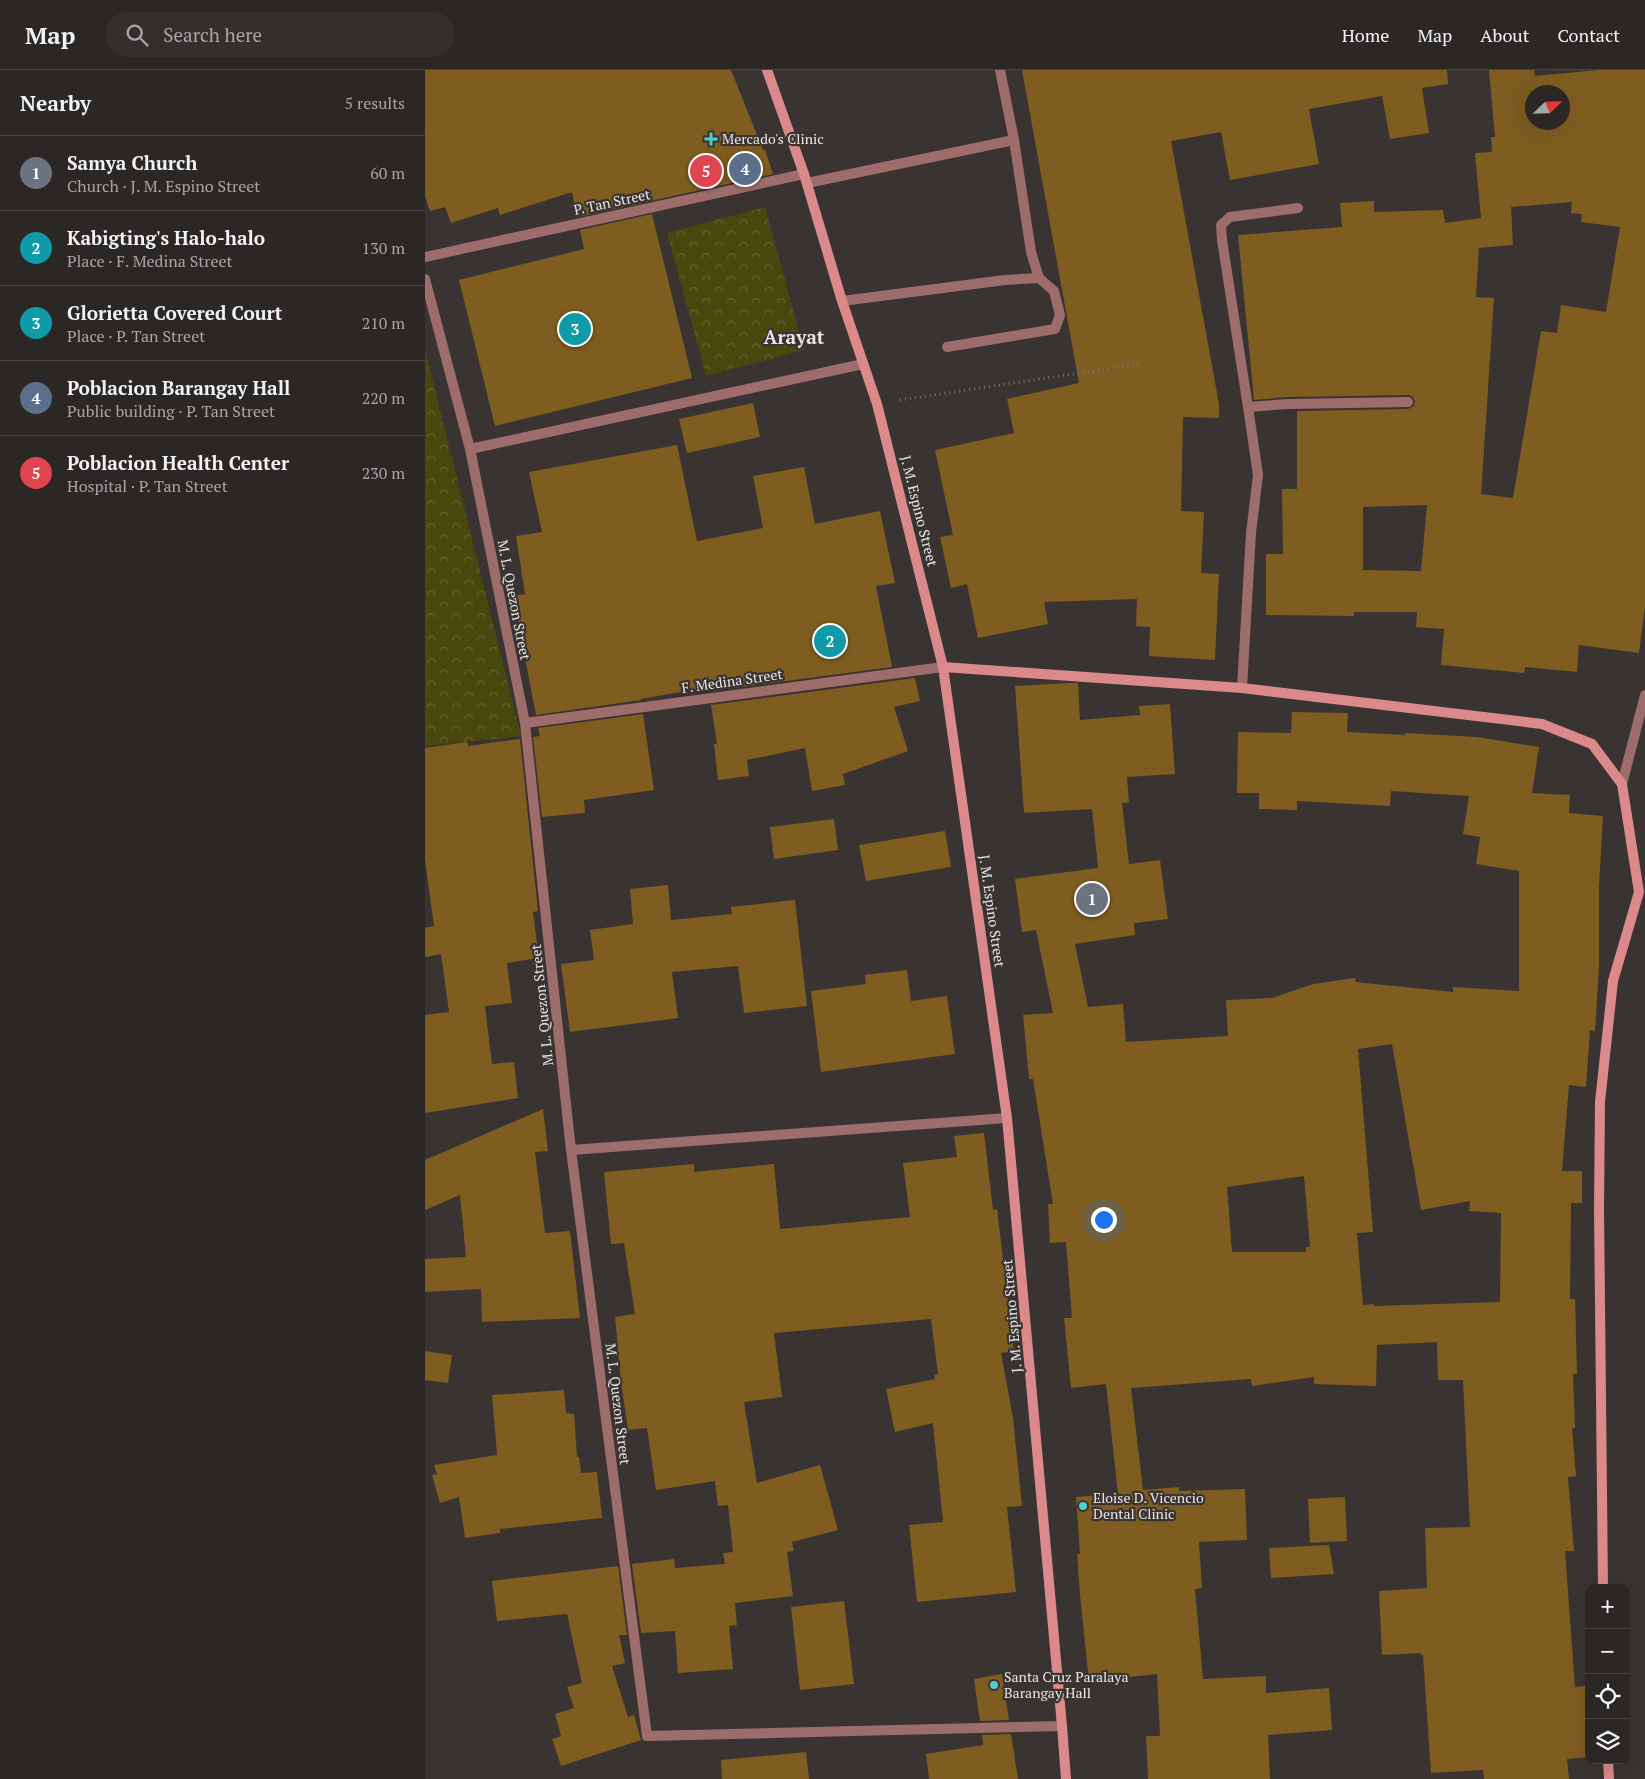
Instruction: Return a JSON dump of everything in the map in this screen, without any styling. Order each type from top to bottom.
[{"type":"main road","name":"J. M. Espino Street","points":[[767,70],[806,178],[841,301],[877,404],[943,666],[1007,1118],[1066,1779]]},
{"type":"main road","points":[[943,666],[1241,688],[1542,724],[1593,744],[1622,784],[1642,894],[1613,981],[1600,1102],[1599,1209],[1603,1584]]},
{"type":"main road","points":[[1608,1764],[1609,1779]]},
{"type":"street","points":[[947,347],[1055,329],[1060,315],[1053,291],[1039,278],[1031,252],[1014,140],[1000,70]]},
{"type":"street","name":"P. Tan Street","points":[[425,257],[806,178],[1014,140]]},
{"type":"street","points":[[1241,688],[1251,533],[1258,476],[1221,240],[1221,225],[1230,217],[1298,208]]},
{"type":"street","points":[[841,301],[1005,280],[1039,278]]},
{"type":"street","name":"M. L. Quezon Street","points":[[425,279],[470,449],[525,724],[571,1150],[647,1736],[1062,1726]]},
{"type":"street","points":[[470,449],[863,364]]},
{"type":"street","points":[[1248,407],[1287,404],[1408,402]]},
{"type":"street","name":"F. Medina Street","points":[[525,724],[943,666]]},
{"type":"street","points":[[1622,784],[1645,695]]},
{"type":"street","points":[[571,1150],[1007,1118]]},
{"type":"path","points":[[877,404],[1139,364]]},
{"type":"green space","points":[[765,207],[804,350],[706,376],[667,233]]},
{"type":"green space","points":[[425,350],[521,736],[425,746]]},
{"type":"building","points":[[425,70],[731,70],[763,150],[765,150],[773,174],[577,217],[572,192],[500,215],[498,208],[451,223],[445,207],[430,211],[425,196]]},
{"type":"building","points":[[1022,70],[1447,70],[1448,84],[1422,88],[1429,133],[1390,139],[1382,96],[1309,109],[1319,164],[1230,180],[1221,132],[1171,141],[1219,404],[1219,418],[1183,417],[1181,511],[1204,512],[1201,573],[1219,574],[1215,660],[1149,656],[1150,627],[1136,626],[1137,599],[1044,602],[1048,624],[978,638],[967,584],[951,588],[940,537],[953,535],[935,450],[1014,433],[1007,399],[1079,383]]},
{"type":"building","points":[[1489,70],[1534,70],[1535,76],[1598,70],[1645,70],[1645,606],[1639,653],[1579,645],[1577,672],[1525,667],[1524,673],[1441,665],[1444,629],[1416,627],[1417,612],[1354,612],[1354,616],[1266,615],[1266,554],[1283,554],[1282,489],[1297,489],[1297,411],[1408,409],[1414,406],[1415,401],[1412,396],[1408,395],[1288,397],[1254,400],[1238,235],[1342,227],[1340,203],[1374,201],[1374,212],[1443,210],[1445,223],[1481,218],[1475,153],[1492,152],[1491,137],[1495,137]],"holes":[[[1572,202],[1571,213],[1582,214],[1581,222],[1620,227],[1606,312],[1561,305],[1557,333],[1541,331],[1513,498],[1481,494],[1494,298],[1476,297],[1479,248],[1513,245],[1511,207]],[[1427,505],[1421,571],[1363,570],[1363,507]]]},
{"type":"building","points":[[652,214],[692,378],[495,426],[459,280],[584,249],[580,230]]},
{"type":"building","points":[[753,403],[760,437],[687,453],[679,419]]},
{"type":"building","points":[[677,445],[697,541],[763,528],[753,476],[804,467],[815,524],[880,511],[895,583],[876,586],[892,667],[710,691],[709,688],[703,688],[641,700],[536,715],[513,596],[525,594],[516,536],[542,532],[529,472]]},
{"type":"building","points":[[915,678],[920,701],[894,707],[908,751],[843,774],[845,785],[812,791],[805,748],[747,760],[749,776],[718,780],[714,744],[717,744],[711,705]]},
{"type":"building","points":[[1078,683],[1080,720],[1140,715],[1139,706],[1170,704],[1175,774],[1127,777],[1129,802],[1122,803],[1129,864],[1160,860],[1168,919],[1134,923],[1135,935],[1075,944],[1088,1007],[1123,1004],[1126,1042],[1228,1036],[1226,1000],[1272,998],[1313,984],[1355,978],[1356,982],[1453,992],[1453,987],[1519,991],[1519,871],[1476,864],[1480,837],[1463,834],[1469,796],[1391,791],[1390,806],[1297,801],[1297,810],[1259,809],[1259,793],[1237,793],[1238,732],[1291,733],[1292,712],[1348,713],[1347,732],[1477,737],[1539,747],[1532,793],[1570,795],[1569,813],[1603,816],[1599,887],[1599,967],[1595,1031],[1590,1030],[1586,1087],[1569,1085],[1562,1171],[1582,1171],[1582,1203],[1571,1203],[1570,1299],[1575,1299],[1577,1374],[1573,1374],[1575,1428],[1572,1428],[1576,1476],[1568,1477],[1574,1551],[1565,1551],[1575,1687],[1585,1686],[1585,1757],[1567,1759],[1569,1779],[1484,1779],[1483,1770],[1431,1773],[1423,1655],[1421,1653],[1382,1655],[1379,1591],[1427,1588],[1425,1528],[1470,1527],[1463,1380],[1438,1380],[1437,1342],[1377,1345],[1376,1386],[1314,1384],[1314,1377],[1252,1386],[1251,1379],[1131,1388],[1143,1490],[1179,1487],[1179,1491],[1245,1489],[1247,1540],[1199,1542],[1202,1588],[1195,1589],[1203,1679],[1266,1676],[1266,1693],[1329,1688],[1332,1730],[1268,1735],[1270,1779],[1148,1779],[1146,1736],[1160,1736],[1157,1674],[1089,1681],[1077,1554],[1080,1554],[1076,1497],[1118,1494],[1106,1384],[1071,1388],[1064,1318],[1072,1318],[1066,1242],[1050,1243],[1048,1204],[1053,1204],[1033,1079],[1029,1079],[1023,1015],[1053,1013],[1036,930],[1022,932],[1015,879],[1098,868],[1092,809],[1024,813],[1015,686]],"holes":[[[1392,1044],[1421,1210],[1470,1201],[1469,1211],[1501,1213],[1500,1302],[1363,1305],[1357,1233],[1373,1232],[1358,1049]],[[1304,1176],[1310,1247],[1306,1247],[1306,1252],[1232,1252],[1227,1187]]]},
{"type":"building","points":[[643,714],[654,790],[584,800],[585,813],[542,817],[533,737],[540,736],[538,728]]},
{"type":"building","points":[[520,739],[538,911],[533,912],[539,958],[507,963],[512,1003],[485,1006],[492,1064],[514,1062],[518,1098],[425,1113],[425,1015],[449,1012],[441,954],[425,957],[425,928],[434,926],[425,860],[425,748],[467,742],[468,746]]},
{"type":"building","points":[[834,819],[838,850],[774,859],[770,827]]},
{"type":"building","points":[[945,831],[951,867],[866,881],[859,845]]},
{"type":"building","points":[[668,885],[671,920],[732,914],[731,907],[795,900],[807,1006],[744,1013],[738,966],[672,972],[678,1018],[570,1032],[561,964],[594,960],[590,930],[633,924],[630,889]]},
{"type":"building","points":[[907,970],[911,1001],[947,996],[955,1054],[821,1072],[811,991],[866,984],[865,975]]},
{"type":"building","points":[[543,1109],[548,1151],[535,1152],[545,1233],[570,1231],[580,1318],[482,1322],[481,1289],[425,1292],[425,1259],[466,1257],[460,1195],[425,1210],[425,1160]]},
{"type":"building","points":[[984,1133],[993,1210],[997,1209],[1014,1351],[1001,1353],[1013,1418],[1022,1506],[1007,1507],[1016,1592],[917,1602],[909,1525],[943,1522],[933,1423],[895,1432],[886,1389],[935,1379],[934,1375],[938,1374],[931,1319],[774,1333],[782,1397],[744,1402],[757,1483],[820,1465],[838,1530],[792,1542],[794,1551],[787,1552],[793,1596],[735,1603],[737,1625],[729,1626],[733,1669],[678,1673],[675,1631],[641,1633],[632,1564],[674,1559],[675,1568],[725,1564],[723,1553],[733,1552],[728,1505],[718,1506],[715,1481],[656,1490],[647,1428],[628,1430],[615,1317],[635,1314],[624,1243],[611,1244],[604,1172],[694,1164],[694,1172],[774,1164],[780,1229],[910,1217],[903,1163],[957,1157],[954,1136]]},
{"type":"building","points":[[425,1351],[452,1355],[448,1383],[425,1380]]},
{"type":"building","points":[[564,1390],[566,1413],[574,1414],[577,1457],[579,1457],[581,1473],[597,1472],[602,1518],[500,1529],[500,1533],[465,1538],[459,1497],[440,1503],[432,1475],[437,1474],[434,1465],[497,1455],[492,1395]]},
{"type":"building","points":[[1345,1497],[1347,1541],[1310,1543],[1308,1499]]},
{"type":"building","points":[[1329,1545],[1334,1574],[1271,1578],[1269,1548]]},
{"type":"building","points":[[618,1566],[627,1635],[619,1635],[625,1663],[612,1666],[628,1717],[634,1715],[641,1740],[561,1766],[552,1739],[561,1736],[555,1714],[574,1708],[567,1687],[582,1683],[567,1614],[497,1621],[492,1581]]},
{"type":"building","points":[[844,1601],[854,1684],[800,1690],[791,1607]]},
{"type":"building","points":[[1002,1674],[1009,1720],[980,1721],[974,1679]]},
{"type":"building","points":[[1011,1734],[1018,1779],[929,1779],[926,1754],[983,1745],[982,1735]]},
{"type":"building","points":[[806,1752],[809,1779],[722,1779],[721,1760]]},
{"type":"place","name":"Mercado's Clinic","points":[[711,139]]},
{"type":"place","name":"Poblacion Barangay Hall","points":[[745,169]]},
{"type":"place","name":"Poblacion Health Center","points":[[706,171]]},
{"type":"place","name":"Glorietta Covered Court","points":[[575,329]]},
{"type":"place","name":"Kabigting's Halo-halo","points":[[830,641]]},
{"type":"place","name":"Samya Church","points":[[1092,899]]},
{"type":"place","name":"Eloise D. Vicencio Dental Clinic","points":[[1083,1506]]},
{"type":"place","name":"Santa Cruz Paralaya Barangay Hall","points":[[994,1685]]},
{"type":"district","name":"Arayat","points":[[794,337]]}]
